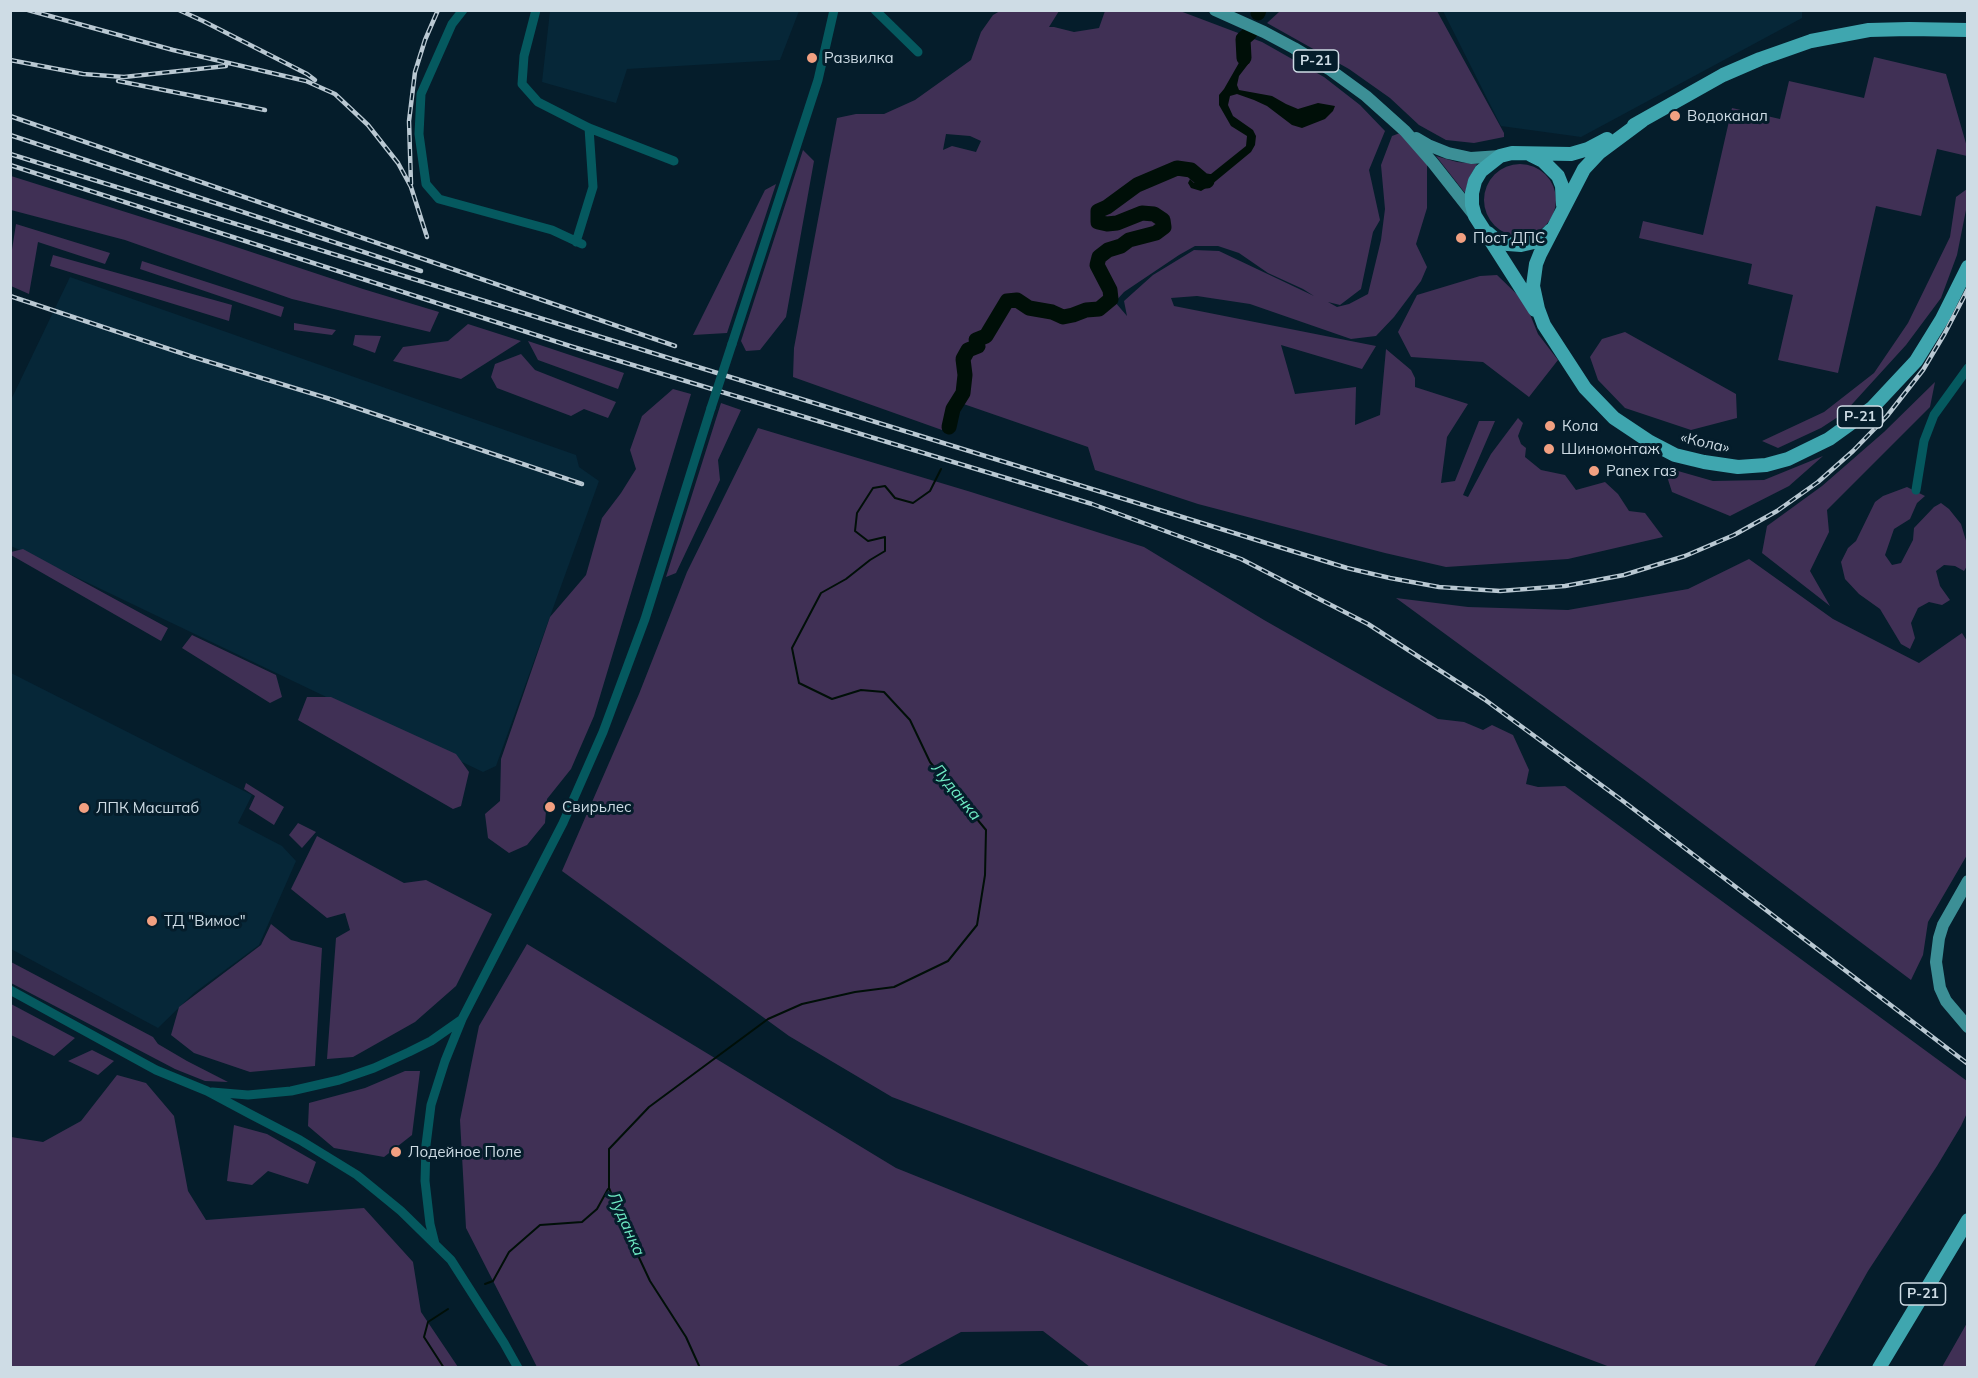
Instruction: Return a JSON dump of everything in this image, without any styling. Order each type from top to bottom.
[{"type":"highway","name":"Р-21","points":[[1500,156],[1512,153],[1579,152],[1642,121],[1724,75],[1786,48],[1811,41],[1869,30],[1968,30]]},
{"type":"highway","name":"Р-21","points":[[1554,227],[1584,169],[1599,153],[1642,121]]},
{"type":"highway","points":[[1523,153],[1543,160],[1558,176],[1564,197],[1563,207]]},
{"type":"highway","points":[[1475,216],[1472,193],[1475,181],[1489,163],[1500,156]]},
{"type":"highway","name":"Р-21","points":[[1475,216],[1544,325]]},
{"type":"highway","points":[[1486,232],[1496,240],[1521,245],[1539,239],[1554,227]]},
{"type":"highway","name":"«Кола»","points":[[1554,227],[1536,264],[1534,297],[1544,325],[1571,369],[1600,405],[1614,418],[1650,442],[1675,454],[1704,462],[1738,466],[1766,465],[1788,459],[1829,439],[1872,408],[1889,392],[1927,345],[1968,267]]},
{"type":"highway","name":"Р-21","points":[[1879,1368],[1968,1220]]},
{"type":"main road","name":"Р-21","points":[[1215,10],[1264,32],[1329,69],[1366,96],[1405,131],[1475,216]]},
{"type":"main road","name":"Р-21","points":[[1405,131],[1428,145],[1448,153],[1472,158],[1500,156]]},
{"type":"main road","points":[[1968,881],[1943,925],[1936,962],[1940,988],[1946,1000],[1968,1027]]},
{"type":"street","points":[[463,10],[452,24],[421,94],[419,134],[426,184],[439,199],[552,230],[579,243],[593,187],[589,128]]},
{"type":"street","points":[[536,10],[524,56],[522,84],[538,102],[589,128],[674,161]]},
{"type":"street","points":[[435,1244],[430,1224],[425,1181],[426,1145],[431,1106],[445,1061],[462,1019],[562,823],[603,732],[645,619],[818,80],[834,10]]},
{"type":"street","points":[[875,10],[918,52]]},
{"type":"street","points":[[1916,490],[1924,441],[1934,415],[1968,368]]},
{"type":"street","points":[[10,990],[156,1070],[207,1091],[300,1140],[357,1175],[401,1211],[451,1260],[518,1368]]},
{"type":"street","points":[[207,1091],[248,1095],[291,1091],[339,1080],[374,1068],[409,1052],[431,1041],[462,1019]]},
{"type":"shaded area","points":[[550,10],[799,11],[780,60],[627,69],[616,103],[542,82]]},
{"type":"shaded area","points":[[1310,10],[1437,11],[1504,133],[1504,137],[1474,143],[1446,140],[1419,125],[1390,98],[1349,69],[1267,23],[1279,12]]},
{"type":"shaded area","points":[[1000,11],[1059,11],[1049,27],[1074,32],[1099,28],[1105,11],[1180,11],[1262,42],[1324,77],[1360,105],[1385,131],[1369,170],[1380,220],[1373,232],[1361,289],[1340,305],[1328,302],[1337,307],[1349,304],[1368,294],[1381,240],[1385,209],[1381,165],[1392,136],[1400,133],[1427,164],[1427,208],[1416,244],[1427,267],[1421,281],[1394,317],[1376,336],[1351,339],[1250,304],[1197,296],[1171,298],[1174,306],[1376,346],[1362,369],[1281,345],[1295,394],[1356,387],[1355,425],[1380,415],[1386,349],[1411,370],[1415,378],[1415,387],[1468,404],[1447,437],[1441,483],[1455,481],[1479,421],[1495,421],[1463,495],[1468,497],[1491,454],[1518,418],[1523,423],[1518,436],[1521,444],[1526,448],[1525,457],[1541,470],[1565,475],[1576,490],[1605,482],[1618,494],[1629,511],[1645,513],[1663,537],[1568,559],[1446,567],[1198,504],[1095,470],[1088,447],[952,400],[942,430],[793,377],[794,348],[837,118],[856,114],[884,114],[915,100],[971,60],[981,32],[993,15]],"holes":[[[946,134],[970,136],[981,141],[976,152],[952,146],[943,150]],[[1195,246],[1218,246],[1239,253],[1268,273],[1314,296],[1219,251],[1194,250],[1153,275],[1124,301],[1127,316],[1115,302],[1124,292]]]},
{"type":"shaded area","points":[[1443,11],[1802,11],[1802,18],[1581,137],[1501,126]]},
{"type":"shaded area","points":[[1243,39],[1247,44],[1249,63],[1239,76],[1237,85],[1239,90],[1272,96],[1298,109],[1318,103],[1335,106],[1325,119],[1302,128],[1292,125],[1267,106],[1254,100],[1237,94],[1230,96],[1228,105],[1233,116],[1253,130],[1256,136],[1255,145],[1251,152],[1211,185],[1201,191],[1191,188],[1188,183],[1190,179],[1194,183],[1198,180],[1191,170],[1211,174],[1246,146],[1247,136],[1231,126],[1219,105],[1219,95],[1240,61],[1239,41]]},
{"type":"shaded area","points":[[1874,57],[1946,74],[1967,147],[1967,156],[1937,149],[1921,216],[1876,206],[1838,373],[1778,360],[1793,295],[1748,284],[1752,264],[1639,238],[1643,221],[1703,235],[1732,108],[1780,119],[1789,81],[1864,98]]},
{"type":"shaded area","points":[[803,150],[814,161],[786,317],[760,350],[746,351],[741,341]]},
{"type":"shaded area","points":[[1436,156],[1457,162],[1477,164],[1469,178],[1465,193]]},
{"type":"shaded area","points":[[1527,164],[1546,174],[1554,186],[1556,200],[1554,214],[1546,226],[1534,234],[1513,236],[1494,226],[1486,214],[1484,193],[1494,174],[1506,166]]},
{"type":"shaded area","points":[[11,176],[439,312],[430,332],[292,299],[125,240],[11,210]]},
{"type":"shaded area","points":[[776,184],[727,333],[693,335],[765,190]]},
{"type":"shaded area","points":[[1967,189],[1967,205],[1957,255],[1941,298],[1906,345],[1844,413],[1821,428],[1778,448],[1762,441],[1824,412],[1874,373],[1908,323],[1950,237],[1956,197]]},
{"type":"shaded area","points":[[16,224],[110,253],[105,264],[38,242],[29,294],[11,286],[11,256]]},
{"type":"shaded area","points":[[53,255],[232,305],[229,321],[50,266]]},
{"type":"shaded area","points":[[142,261],[284,307],[281,317],[140,269]]},
{"type":"shaded area","points":[[1497,275],[1525,302],[1538,334],[1558,360],[1529,397],[1483,362],[1411,357],[1398,332],[1417,295],[1480,276]]},
{"type":"shaded area","points":[[70,277],[576,455],[579,467],[599,481],[496,766],[483,772],[11,546],[10,402]]},
{"type":"shaded area","points":[[294,323],[336,330],[332,335],[294,330]]},
{"type":"shaded area","points":[[468,324],[521,341],[461,379],[393,361],[403,347],[448,341]]},
{"type":"shaded area","points":[[1625,332],[1736,394],[1737,418],[1691,430],[1625,408],[1598,380],[1590,357],[1602,339]]},
{"type":"shaded area","points":[[355,335],[381,336],[375,353],[353,345]]},
{"type":"shaded area","points":[[528,341],[624,373],[618,389],[538,360]]},
{"type":"shaded area","points":[[521,354],[535,370],[616,402],[608,418],[584,409],[571,416],[497,388],[491,377],[495,364]]},
{"type":"shaded area","points":[[1935,382],[1930,407],[1827,510],[1829,532],[1810,571],[1830,606],[1762,553],[1767,526],[1822,486],[1884,432]]},
{"type":"shaded area","points":[[673,389],[691,394],[594,716],[571,769],[547,799],[545,823],[527,845],[509,853],[488,838],[485,814],[500,801],[501,759],[550,617],[586,575],[602,518],[636,469],[630,450],[642,416]]},
{"type":"shaded area","points":[[721,403],[741,410],[718,460],[720,480],[676,573],[666,577]]},
{"type":"shaded area","points":[[758,428],[1144,547],[1264,620],[1438,719],[1464,722],[1483,730],[1492,725],[1513,735],[1529,770],[1526,784],[1538,787],[1565,786],[1967,1081],[1967,1113],[1961,1126],[1868,1271],[1814,1367],[1610,1367],[892,1097],[789,1036],[562,871],[639,694],[687,572]]},
{"type":"shaded area","points":[[1823,456],[1789,486],[1730,516],[1672,492],[1664,467],[1713,481],[1764,480]]},
{"type":"shaded area","points":[[1907,487],[1925,496],[1917,503],[1910,519],[1894,529],[1885,555],[1892,565],[1901,563],[1913,540],[1914,528],[1934,507],[1941,503],[1961,524],[1967,544],[1967,566],[1964,571],[1955,566],[1944,565],[1936,571],[1940,586],[1950,600],[1942,605],[1929,602],[1918,608],[1911,623],[1915,638],[1910,649],[1901,644],[1880,609],[1859,594],[1845,579],[1841,562],[1848,548],[1856,541],[1875,502],[1883,496]]},
{"type":"shaded area","points":[[23,549],[168,628],[161,641],[11,555],[11,552]]},
{"type":"shaded area","points":[[1749,559],[1833,619],[1919,663],[1962,633],[1967,641],[1967,855],[1928,922],[1923,955],[1911,980],[1646,781],[1396,598],[1468,607],[1568,610],[1688,589]]},
{"type":"shaded area","points":[[192,635],[276,675],[282,697],[270,703],[182,648]]},
{"type":"shaded area","points":[[11,673],[252,795],[238,823],[282,846],[296,861],[259,945],[194,993],[158,1028],[11,949]]},
{"type":"shaded area","points":[[307,697],[331,697],[456,754],[469,772],[461,806],[453,809],[298,720]]},
{"type":"shaded area","points":[[246,783],[284,807],[274,825],[249,809],[255,796],[244,789]]},
{"type":"shaded area","points":[[298,823],[316,832],[302,848],[289,835]]},
{"type":"shaded area","points":[[317,836],[404,883],[426,880],[492,914],[456,986],[415,1022],[353,1057],[327,1059],[336,938],[350,930],[345,913],[327,918],[291,889]]},
{"type":"shaded area","points":[[271,924],[291,940],[322,948],[315,1066],[250,1072],[194,1053],[171,1035],[179,1007],[261,945]]},
{"type":"shaded area","points":[[527,944],[896,1168],[1391,1367],[1090,1367],[1043,1331],[961,1332],[896,1367],[537,1367],[466,1228],[460,1120],[479,1026]]},
{"type":"shaded area","points":[[11,962],[153,1037],[158,1044],[228,1082],[205,1081],[175,1069],[11,983]]},
{"type":"shaded area","points":[[11,1004],[75,1038],[54,1056],[11,1035]]},
{"type":"shaded area","points":[[92,1050],[114,1061],[98,1075],[68,1061]]},
{"type":"shaded area","points":[[405,1071],[420,1071],[412,1135],[384,1157],[334,1148],[308,1126],[309,1103],[365,1088]]},
{"type":"shaded area","points":[[117,1075],[146,1083],[174,1116],[188,1191],[206,1220],[364,1208],[413,1262],[421,1312],[458,1367],[11,1367],[11,1137],[43,1142],[81,1121]]},
{"type":"shaded area","points":[[234,1125],[267,1134],[316,1162],[308,1184],[268,1171],[252,1185],[227,1181]]},
{"type":"shaded area","points":[[1967,1323],[1967,1367],[1942,1367]]},
{"type":"waterway","name":"Луданка","points":[[1244,58],[1243,39],[1250,33]]},
{"type":"waterway","name":"Луданка","points":[[949,427],[953,409],[963,393],[965,375],[963,359],[968,350],[978,346],[976,340],[986,336],[1007,301],[1017,300],[1029,308],[1052,312],[1063,317],[1086,310],[1099,309],[1111,299],[1110,290],[1097,265],[1099,257],[1129,240],[1156,233],[1164,227],[1163,220],[1154,214],[1142,213],[1117,223],[1098,222],[1098,211],[1137,185],[1177,168],[1191,170],[1207,181]]},
{"type":"waterway","name":"Луданка","points":[[700,1368],[686,1337],[650,1281],[628,1234],[609,1188],[609,1149],[649,1107],[768,1019],[802,1004],[855,992],[894,987],[948,961],[977,925],[985,875],[986,830],[930,762],[910,720],[884,692],[861,690],[832,699],[799,683],[792,648],[821,593],[846,579],[885,551],[885,537],[868,541],[855,531],[857,513],[873,488],[885,486],[895,498],[913,503],[930,491],[941,469]]},
{"type":"waterway","points":[[485,1284],[493,1281],[509,1252],[540,1225],[582,1222],[597,1209],[608,1189]]},
{"type":"waterway","points":[[444,1368],[424,1337],[428,1322],[448,1309]]},
{"type":"railway","points":[[28,10],[173,50],[306,81],[335,94],[368,125],[398,163],[411,187],[427,237]]},
{"type":"railway","points":[[179,10],[315,80]]},
{"type":"railway","points":[[411,184],[409,121],[415,72],[438,10]]},
{"type":"railway","points":[[10,60],[83,74],[124,77],[226,66]]},
{"type":"railway","points":[[118,81],[265,110]]},
{"type":"railway","points":[[10,116],[675,346]]},
{"type":"railway","points":[[10,135],[421,271]]},
{"type":"railway","points":[[10,154],[1347,568],[1439,587],[1500,591],[1565,586],[1624,575],[1685,556],[1734,535],[1777,511],[1818,482],[1887,416],[1923,370],[1968,289]]},
{"type":"railway","points":[[10,165],[570,346],[1092,504],[1241,559],[1368,624],[1484,699],[1623,801],[1968,1064]]},
{"type":"railway","points":[[10,296],[193,357],[330,399],[582,484]]},
{"type":"place","name":"Развилка","points":[[812,58]]},
{"type":"place","name":"Водоканал","points":[[1675,116]]},
{"type":"place","name":"Пост ДПС","points":[[1461,238]]},
{"type":"place","name":"Кола","points":[[1550,426]]},
{"type":"place","name":"Шиномонтаж","points":[[1549,449]]},
{"type":"place","name":"Panex газ","points":[[1594,471]]},
{"type":"place","name":"Свирьлес","points":[[550,807]]},
{"type":"place","name":"ЛПК Масштаб","points":[[84,808]]},
{"type":"place","name":"ТД \"Вимос\"","points":[[152,921]]},
{"type":"place","name":"Лодейное Поле","points":[[396,1152]]}]
